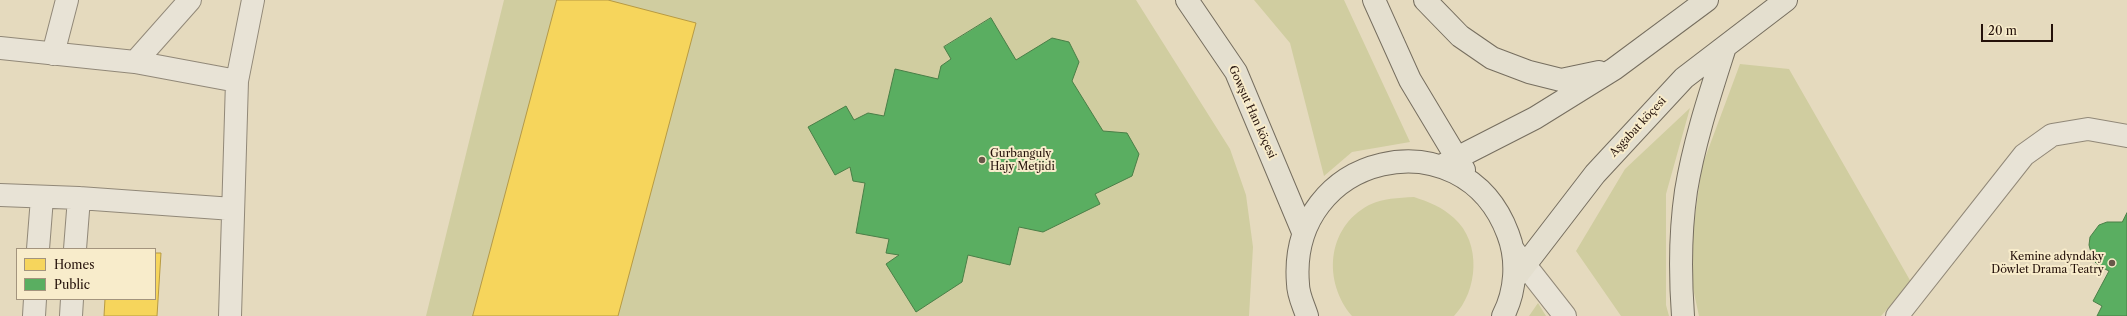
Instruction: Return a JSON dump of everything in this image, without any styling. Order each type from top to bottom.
[{"type":"main road","name":"Gowşut Han köçesi","points":[[1187,0],[1236,72],[1303,232]]},
{"type":"main road","points":[[1374,0],[1449,162],[1490,200],[1504,221],[1518,264],[1509,306],[1503,316]]},
{"type":"main road","points":[[1425,0],[1460,36],[1492,58],[1521,69],[1561,80],[1614,69]]},
{"type":"main road","points":[[1307,316],[1298,286],[1297,259],[1303,232],[1320,202],[1344,179],[1375,165],[1408,161],[1449,162],[1535,118],[1614,69],[1707,0]]},
{"type":"main road","name":"Aşgabat köçesi","points":[[1518,264],[1600,168],[1684,78],[1786,0]]},
{"type":"main road","points":[[1683,316],[1680,274],[1686,191],[1705,109],[1725,47]]},
{"type":"main road","points":[[1291,316],[1298,286]]},
{"type":"street","points":[[53,54],[67,0]]},
{"type":"street","points":[[134,62],[190,0]]},
{"type":"street","points":[[230,316],[237,81],[252,0]]},
{"type":"street","points":[[0,48],[134,62],[237,81]]},
{"type":"street","points":[[1897,316],[2024,155],[2052,135],[2088,129],[2127,136]]},
{"type":"street","points":[[0,195],[42,198],[79,198],[233,209]]},
{"type":"street","points":[[38,248],[42,198]]},
{"type":"street","points":[[76,248],[79,198]]},
{"type":"street","points":[[1518,264],[1565,316]]},
{"type":"street","points":[[34,316],[35,300]]},
{"type":"street","points":[[71,316],[72,300]]},
{"type":"shaded area","points":[[504,0],[1136,0],[1230,149],[1246,195],[1253,247],[1249,316],[426,316]]},
{"type":"shaded area","points":[[1254,0],[1344,0],[1410,142],[1352,152],[1324,176],[1290,43]]},
{"type":"shaded area","points":[[1740,64],[1789,69],[1911,282],[1881,316],[1699,316],[1688,265],[1702,166]]},
{"type":"shaded area","points":[[1690,108],[1666,194],[1666,305],[1669,316],[1621,316],[1576,251],[1625,169]]},
{"type":"shaded area","points":[[1414,197],[1435,205],[1449,214],[1463,228],[1469,240],[1473,253],[1474,267],[1468,294],[1462,306],[1454,316],[1352,316],[1336,288],[1333,272],[1337,241],[1344,227],[1355,215],[1369,205],[1391,199]]},
{"type":"shaded area","points":[[1538,303],[1546,316],[1529,316]]},
{"type":"building: Homes","points":[[557,0],[608,0],[696,23],[618,316],[473,316]]},
{"type":"building: Homes","points":[[987,58],[994,63],[995,66],[990,73],[987,74],[980,69],[979,66],[984,59]]},
{"type":"building: Homes","points":[[846,133],[852,133],[857,138],[855,147],[852,149],[846,149],[841,144],[841,138]]},
{"type":"building: Homes","points":[[1060,185],[1065,187],[1067,192],[1065,197],[1060,199],[1055,197],[1053,192],[1055,187]]},
{"type":"building: Homes","points":[[156,253],[161,253],[157,316],[104,316],[105,300],[156,300]]},
{"type":"building: Homes","points":[[925,263],[930,265],[932,270],[930,275],[925,277],[920,275],[918,270],[920,265]]},
{"type":"building: Public","name":"Gurbanguly Hajy Metjidi","points":[[991,18],[1016,60],[1052,38],[1069,42],[1079,62],[1072,81],[1103,131],[1127,133],[1139,154],[1132,176],[1095,194],[1100,204],[1043,232],[1019,227],[1010,265],[968,255],[962,282],[916,312],[886,264],[899,255],[886,253],[889,239],[856,233],[865,183],[853,181],[850,167],[835,175],[808,127],[846,106],[854,120],[868,113],[884,116],[895,69],[938,79],[941,66],[951,59],[944,47]]},
{"type":"building: Public","name":"Kemine adyndaky Döwlet Drama Teatry","points":[[2127,213],[2127,316],[2097,316],[2102,306],[2093,301],[2109,271],[2099,266],[2093,260],[2089,245],[2090,237],[2099,225],[2107,222],[2122,222]]},
{"type":"place","name":"Gurbanguly Hajy Metjidi","points":[[982,160]]},
{"type":"place","name":"Kemine adyndaky Döwlet Drama Teatry","points":[[2112,263]]}]
